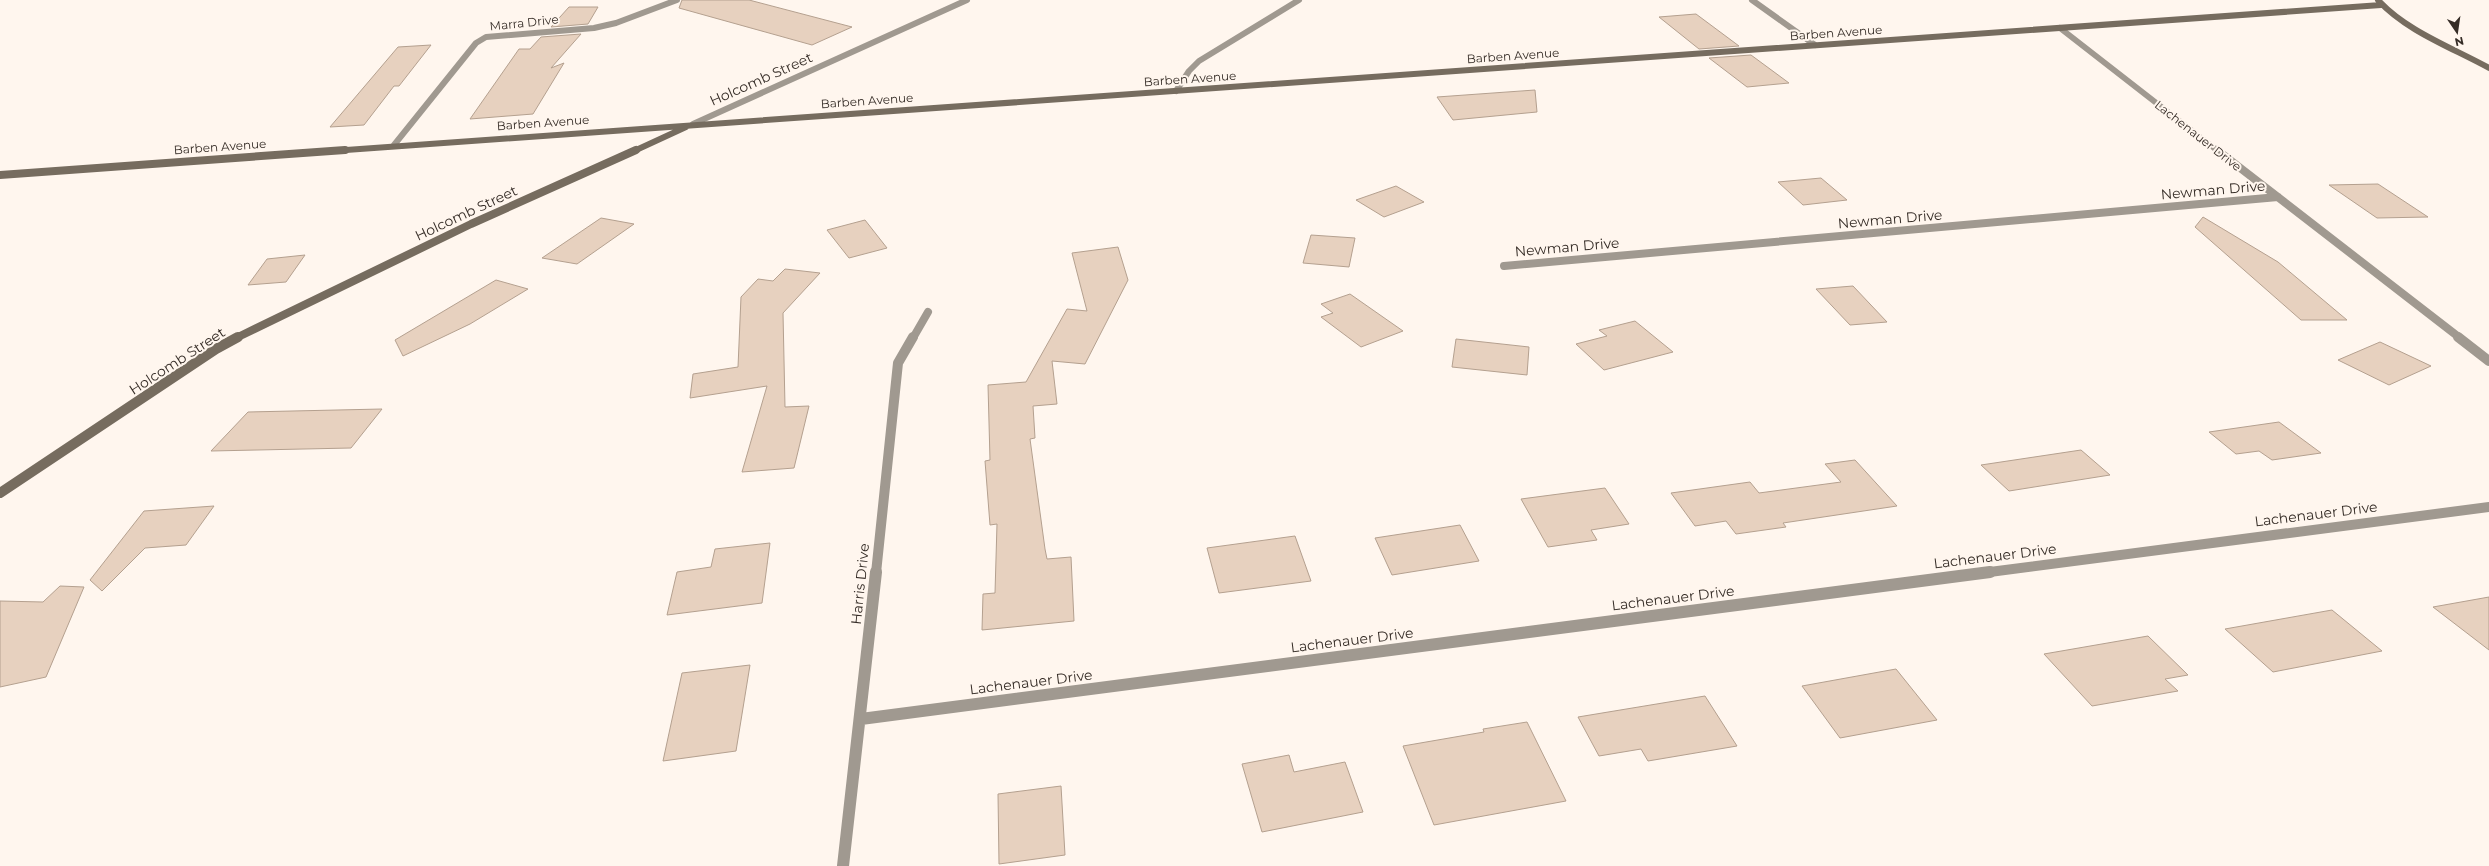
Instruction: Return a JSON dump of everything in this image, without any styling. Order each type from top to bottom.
[{"type":"street","name":"Marra Drive","points":[[394,145],[476,43],[486,38],[594,28],[616,23],[677,0]]},
{"type":"street","name":"Holcomb Street","points":[[0,493],[216,349],[259,326],[478,221],[967,0]]},
{"type":"street","points":[[1176,91],[1188,71],[1199,61],[1299,0]]},
{"type":"street","points":[[1752,0],[1815,45]]},
{"type":"street","name":"Barben Avenue","points":[[0,175],[394,145],[2060,28],[2379,3]]},
{"type":"street","points":[[2379,3],[2400,18],[2489,68]]},
{"type":"street","name":"Lachenauer Drive","points":[[2060,28],[2489,361]]},
{"type":"street","name":"Newman Drive","points":[[1504,266],[2278,197]]},
{"type":"street","name":"Harris Drive","points":[[844,866],[861,719],[898,363],[928,312]]},
{"type":"street","name":"Lachenauer Drive","points":[[861,719],[2489,507]]},
{"type":"building","points":[[682,0],[749,0],[852,27],[812,45],[679,8]]},
{"type":"building","points":[[569,7],[598,7],[588,24],[551,27]]},
{"type":"building","points":[[1696,14],[1739,46],[1699,49],[1659,17]]},
{"type":"building","points":[[581,34],[551,68],[564,63],[533,114],[470,119],[519,49],[530,49],[541,37]]},
{"type":"building","points":[[431,45],[399,86],[394,86],[364,125],[330,127],[398,47]]},
{"type":"building","points":[[1751,55],[1789,83],[1747,87],[1709,58]]},
{"type":"building","points":[[1535,90],[1537,112],[1453,120],[1437,97]]},
{"type":"building","points":[[1821,178],[1847,200],[1803,205],[1778,182]]},
{"type":"building","points":[[2378,184],[2428,217],[2377,218],[2329,185]]},
{"type":"building","points":[[1396,186],[1424,202],[1384,217],[1356,200]]},
{"type":"building","points":[[2203,217],[2278,262],[2347,320],[2301,320],[2195,227]]},
{"type":"building","points":[[601,218],[634,224],[577,264],[542,258]]},
{"type":"building","points":[[865,220],[887,248],[849,258],[827,230]]},
{"type":"building","points":[[1311,235],[1355,238],[1349,267],[1303,263]]},
{"type":"building","points":[[1118,247],[1128,280],[1085,364],[1052,361],[1057,404],[1033,406],[1035,438],[1030,439],[1045,549],[1047,559],[1071,557],[1074,621],[982,630],[983,594],[995,593],[997,524],[990,525],[985,461],[990,460],[988,385],[1026,382],[1067,309],[1087,311],[1072,253]]},
{"type":"building","points":[[305,255],[286,282],[248,285],[267,259]]},
{"type":"building","points":[[785,269],[820,273],[783,313],[785,407],[809,406],[794,468],[742,472],[767,386],[690,398],[693,374],[738,367],[741,297],[758,279],[773,281]]},
{"type":"building","points":[[496,280],[528,289],[470,324],[403,356],[395,340]]},
{"type":"building","points":[[1853,286],[1887,322],[1850,325],[1816,289]]},
{"type":"building","points":[[1350,294],[1403,331],[1361,347],[1321,317],[1333,313],[1321,304]]},
{"type":"building","points":[[1635,321],[1673,352],[1604,370],[1576,344],[1607,336],[1599,330]]},
{"type":"building","points":[[1456,339],[1529,347],[1527,375],[1452,367]]},
{"type":"building","points":[[2380,342],[2431,366],[2389,385],[2338,360]]},
{"type":"building","points":[[382,409],[351,448],[211,451],[248,412]]},
{"type":"building","points":[[2279,422],[2321,453],[2272,460],[2259,451],[2236,454],[2209,432]]},
{"type":"building","points":[[2081,450],[2110,475],[2009,491],[1981,465]]},
{"type":"building","points":[[1855,460],[1897,506],[1783,523],[1786,527],[1736,534],[1726,521],[1695,526],[1671,493],[1750,482],[1759,493],[1841,482],[1825,464]]},
{"type":"building","points":[[1605,488],[1629,524],[1591,530],[1597,540],[1548,547],[1521,499]]},
{"type":"building","points":[[214,506],[186,545],[145,548],[102,591],[90,580],[144,511]]},
{"type":"building","points":[[1460,525],[1479,561],[1392,575],[1375,538]]},
{"type":"building","points":[[1295,536],[1311,581],[1219,593],[1207,548]]},
{"type":"building","points":[[770,543],[762,603],[667,615],[677,572],[711,567],[715,549]]},
{"type":"building","points":[[60,586],[84,587],[46,677],[0,687],[0,601],[43,602]]},
{"type":"building","points":[[2489,597],[2489,650],[2433,607]]},
{"type":"building","points":[[2332,610],[2382,651],[2273,672],[2225,629]]},
{"type":"building","points":[[2148,636],[2188,675],[2165,679],[2178,691],[2092,706],[2044,654]]},
{"type":"building","points":[[750,665],[736,751],[663,761],[682,673]]},
{"type":"building","points":[[1896,669],[1937,720],[1840,738],[1802,686]]},
{"type":"building","points":[[1705,696],[1737,746],[1648,761],[1641,749],[1599,756],[1578,717]]},
{"type":"building","points":[[1527,722],[1566,801],[1434,825],[1403,746],[1484,732],[1483,729]]},
{"type":"building","points":[[1289,755],[1294,772],[1345,762],[1363,812],[1262,832],[1242,764]]},
{"type":"building","points":[[1061,786],[1065,855],[999,864],[998,794]]}]
